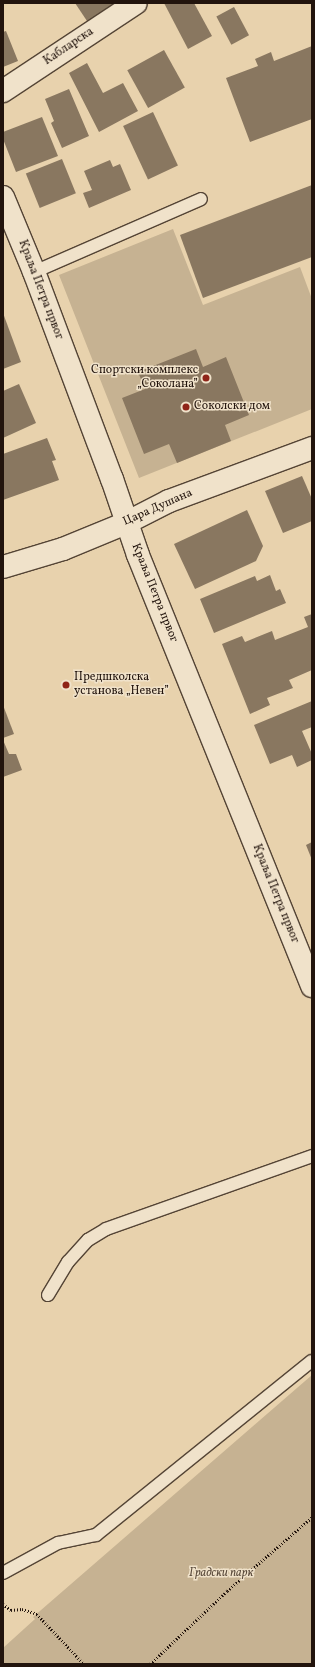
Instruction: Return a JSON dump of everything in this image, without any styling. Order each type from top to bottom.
[{"type":"street","name":"Кабларска","points":[[3,91],[136,3]]},
{"type":"street","name":"Краља Петра првог","points":[[3,198],[34,272],[112,479],[126,523],[312,986]]},
{"type":"street","name":"Цара Душана","points":[[3,567],[64,549],[126,523],[168,501],[312,448]]},
{"type":"lane","points":[[34,272],[202,199]]},
{"type":"lane","points":[[48,1295],[68,1262],[88,1240],[106,1229],[312,1156]]},
{"type":"lane","points":[[3,1573],[58,1544],[96,1535],[312,1361]]},
{"type":"path","points":[[150,1664],[227,1592],[312,1517]]},
{"type":"path","points":[[3,1604],[11,1610],[22,1609],[37,1614],[84,1664]]},
{"type":"green space","name":"Спортски комплекс „Соколана”","points":[[173,229],[203,305],[300,267],[312,299],[312,409],[139,478],[59,275]]},
{"type":"green space","name":"Градски парк","points":[[312,1375],[312,1664],[3,1664],[3,1648],[35,1619],[33,1617]]},
{"type":"building","points":[[75,3],[121,3],[89,24]]},
{"type":"building","points":[[164,3],[194,3],[212,36],[188,49]]},
{"type":"building","points":[[234,7],[249,35],[231,45],[216,16]]},
{"type":"building","points":[[6,31],[18,61],[3,67],[3,32]]},
{"type":"building","points":[[312,46],[312,119],[250,142],[226,78],[258,66],[255,59],[271,52],[274,61]]},
{"type":"building","points":[[164,50],[185,88],[148,108],[127,70]]},
{"type":"building","points":[[87,63],[103,93],[123,83],[138,111],[99,132],[69,73]]},
{"type":"building","points":[[69,89],[89,136],[62,148],[51,123],[54,121],[45,99]]},
{"type":"building","points":[[153,112],[178,165],[148,179],[123,126]]},
{"type":"building","points":[[42,117],[58,156],[16,172],[3,139],[3,132]]},
{"type":"building","points":[[62,159],[76,193],[40,208],[26,174]]},
{"type":"building","points":[[110,160],[113,167],[120,164],[131,190],[89,208],[83,193],[92,190],[84,171]]},
{"type":"building","points":[[312,185],[312,257],[203,298],[180,235]]},
{"type":"building","points":[[3,313],[21,362],[3,369]]},
{"type":"building","name":"Соколски дом","points":[[196,349],[203,367],[226,357],[249,415],[225,425],[231,441],[177,463],[169,444],[144,454],[122,398],[145,389],[138,372]]},
{"type":"building","points":[[19,384],[36,423],[3,438],[3,391]]},
{"type":"building","points":[[47,438],[56,460],[52,461],[59,480],[3,500],[3,454]]},
{"type":"building","points":[[302,476],[312,499],[312,521],[283,533],[265,491]]},
{"type":"building","points":[[247,510],[263,546],[256,561],[195,589],[174,544]]},
{"type":"building","points":[[270,575],[276,591],[280,589],[286,603],[214,633],[200,599],[255,576],[257,581]]},
{"type":"building","points":[[312,614],[312,670],[289,680],[293,688],[267,698],[270,705],[250,714],[222,644],[242,636],[245,642],[272,631],[275,640],[308,627],[304,617]]},
{"type":"building","points":[[312,701],[312,727],[302,731],[312,754],[312,760],[297,767],[292,755],[270,764],[254,725]]},
{"type":"building","points":[[3,705],[14,734],[3,738]]},
{"type":"building","points":[[3,740],[9,754],[16,754],[22,770],[3,777]]},
{"type":"building","points":[[312,842],[312,860],[306,845]]},
{"type":"place","name":"Спортски комплекс „Соколана”","points":[[206,378]]},
{"type":"place","name":"Соколски дом","points":[[186,407]]},
{"type":"place","name":"Предшколска установа „Невен”","points":[[66,685]]}]
